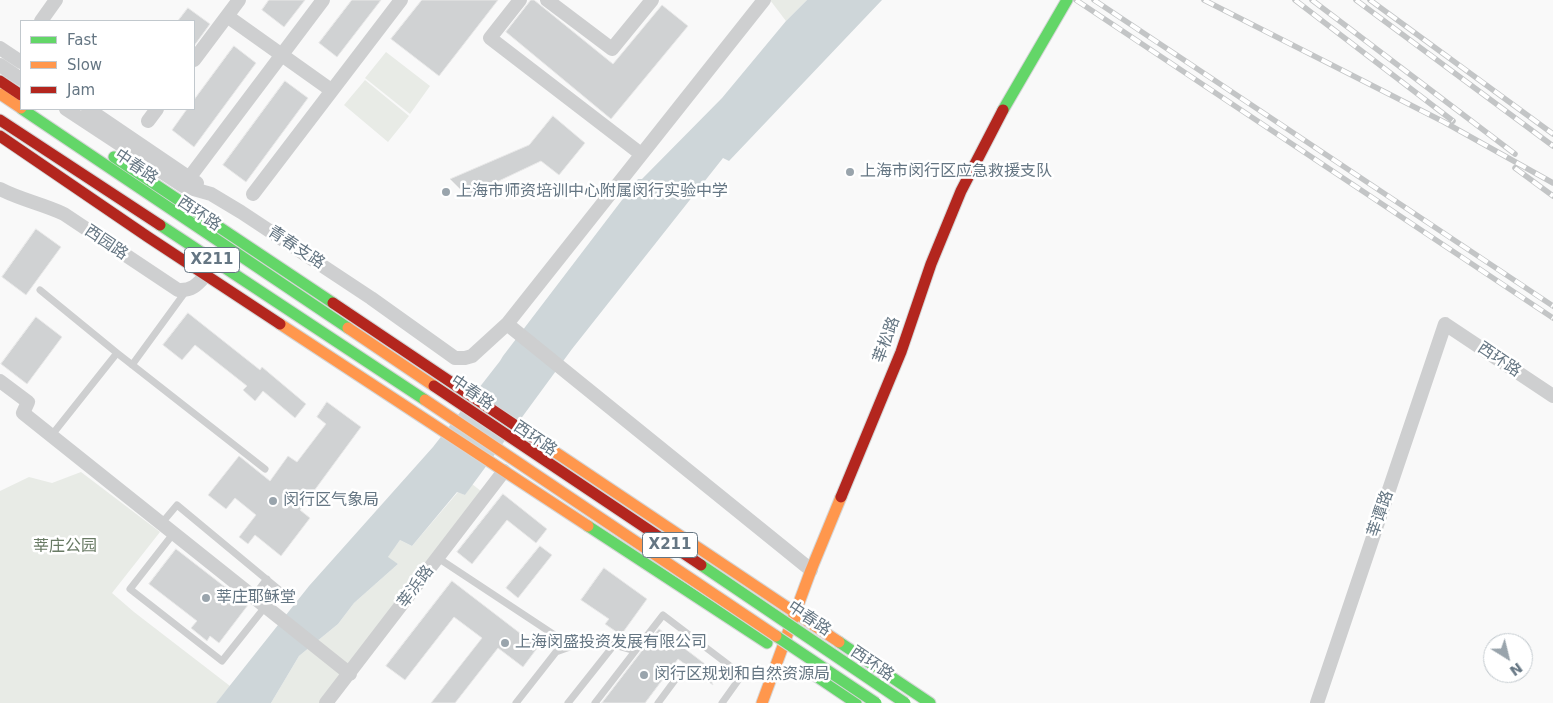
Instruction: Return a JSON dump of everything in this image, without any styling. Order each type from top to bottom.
[{"type":"main road","name":"莘松路","points":[[762,703],[811,570],[901,352],[931,264],[961,191],[998,118],[1067,0]]},
{"type":"main road","points":[[0,81],[20,95]]},
{"type":"main road","name":"中春路","points":[[0,94],[20,108]]},
{"type":"main road","name":"中春路","points":[[23,110],[905,703]]},
{"type":"main road","name":"西环路","points":[[42,110],[930,703]]},
{"type":"main road","name":"中春路","points":[[0,120],[425,400],[876,703]]},
{"type":"main road","points":[[0,136],[206,275],[426,418],[856,703]]},
{"type":"street","points":[[42,20],[56,0]]},
{"type":"street","points":[[195,59],[239,0]]},
{"type":"street","points":[[89,110],[186,182],[323,0]]},
{"type":"street","points":[[253,194],[400,0]]},
{"type":"street","points":[[520,0],[490,38],[641,154]]},
{"type":"street","points":[[547,0],[612,49],[652,0]]},
{"type":"street","name":"青春支路","points":[[68,110],[186,182],[212,194],[371,298],[456,358],[466,358],[472,356],[512,328],[637,162],[641,154],[764,0]]},
{"type":"street","points":[[227,16],[331,90]]},
{"type":"street","points":[[0,48],[19,56]]},
{"type":"street","points":[[0,65],[20,78]]},
{"type":"street","points":[[148,121],[156,110]]},
{"type":"street","name":"西园路","points":[[0,190],[64,214],[178,290],[186,291]]},
{"type":"street","points":[[186,291],[196,286],[206,275]]},
{"type":"street","name":"西环路","points":[[1445,324],[1553,396]]},
{"type":"street","name":"莘谭路","points":[[1317,703],[1445,324]]},
{"type":"street","points":[[512,328],[811,570]]},
{"type":"street","points":[[0,381],[28,402],[23,413],[350,674]]},
{"type":"street","name":"莘浜路","points":[[326,703],[438,558],[501,468]]},
{"type":"lane","points":[[40,290],[265,469]]},
{"type":"lane","points":[[132,364],[186,291]]},
{"type":"lane","points":[[51,436],[117,353]]},
{"type":"lane","points":[[161,524],[176,505],[283,593]]},
{"type":"lane","points":[[173,534],[130,589],[222,661],[265,607]]},
{"type":"lane","points":[[438,558],[556,636]]},
{"type":"lane","points":[[253,597],[267,579]]},
{"type":"lane","points":[[595,703],[663,615],[742,675],[722,703]]},
{"type":"lane","points":[[516,703],[556,652],[584,642],[600,641],[635,651]]},
{"type":"lane","points":[[568,703],[614,645]]},
{"type":"lane","points":[[658,703],[681,672]]},
{"type":"green space","points":[[770,0],[807,0],[786,21]]},
{"type":"green space","points":[[386,52],[430,86],[410,114],[365,78]]},
{"type":"green space","points":[[365,80],[409,116],[388,142],[344,105]]},
{"type":"green space","name":"莘庄公园","points":[[81,472],[160,532],[112,593],[230,686],[216,703],[0,703],[0,491],[29,477],[52,483]]},
{"type":"green space","points":[[472,484],[486,495],[328,703],[271,703],[299,656],[338,624],[354,603],[398,564],[387,558],[400,540],[412,546],[458,492],[465,495]]},
{"type":"shaded area","points":[[807,0],[882,0],[729,161],[723,158],[572,349],[465,495],[457,492],[412,546],[400,540],[388,557],[398,564],[354,603],[338,624],[299,656],[271,703],[216,703],[309,586],[433,447],[638,179],[642,179],[722,98],[786,21]]},
{"type":"building","points":[[269,0],[305,0],[284,27],[262,10]]},
{"type":"building","points":[[352,0],[381,0],[337,57],[319,43]]},
{"type":"building","points":[[422,0],[498,0],[439,76],[391,39]]},
{"type":"building","points":[[531,0],[534,0],[613,64],[662,5],[688,26],[611,119],[506,32]]},
{"type":"building","points":[[188,8],[210,24],[195,45],[195,20],[179,20]]},
{"type":"building","points":[[234,46],[256,63],[194,147],[172,130],[186,110],[195,110],[195,99]]},
{"type":"building","points":[[285,81],[308,98],[246,182],[223,165]]},
{"type":"building","points":[[553,116],[585,143],[559,175],[541,161],[467,196],[450,179],[529,145]]},
{"type":"building","points":[[36,229],[61,247],[26,295],[2,277]]},
{"type":"building","points":[[188,313],[260,370],[262,367],[306,404],[295,418],[263,391],[255,401],[243,390],[247,386],[195,345],[182,360],[163,345]]},
{"type":"building","points":[[36,317],[62,337],[27,384],[1,364]]},
{"type":"building","points":[[327,402],[361,427],[300,510],[310,518],[281,556],[255,535],[248,544],[239,537],[256,515],[235,498],[226,509],[208,495],[239,456],[270,481],[288,456],[297,462],[326,424],[317,417]]},
{"type":"building","points":[[503,494],[547,529],[536,543],[507,520],[472,564],[457,552]]},
{"type":"building","points":[[540,546],[552,555],[518,598],[506,588]]},
{"type":"building","name":"莘庄耶稣堂","points":[[176,549],[248,605],[219,643],[210,636],[207,641],[191,628],[197,621],[149,584]]},
{"type":"building","points":[[604,568],[647,599],[621,635],[605,624],[609,619],[581,600]]},
{"type":"building","name":"上海闵盛投资发展有限公司","points":[[452,581],[538,647],[523,667],[498,648],[455,703],[431,703],[482,638],[454,617],[405,680],[386,666]]},
{"type":"building","name":"闵行区规划和自然资源局","points":[[659,629],[705,664],[713,685],[678,659],[645,703],[602,703]]},
{"type":"railway","points":[[1076,0],[1553,318]]},
{"type":"railway","points":[[1094,0],[1553,306]]},
{"type":"railway","points":[[1204,0],[1444,122],[1553,183]]},
{"type":"railway","points":[[1295,0],[1453,121]]},
{"type":"railway","points":[[1312,0],[1515,154]]},
{"type":"railway","points":[[1356,0],[1553,146]]},
{"type":"railway","points":[[1370,0],[1553,134]]},
{"type":"railway","points":[[1515,168],[1553,196]]},
{"type":"traffic: fast","points":[[1003,110],[1067,0]]},
{"type":"traffic: fast","points":[[23,110],[348,328]]},
{"type":"traffic: fast","points":[[114,157],[333,303]]},
{"type":"traffic: fast","points":[[160,225],[425,400]]},
{"type":"traffic: fast","points":[[588,526],[767,643]]},
{"type":"traffic: fast","points":[[701,565],[905,703]]},
{"type":"traffic: fast","points":[[776,636],[876,703]]},
{"type":"traffic: fast","points":[[839,642],[930,703]]},
{"type":"traffic: fast","points":[[816,676],[856,703]]},
{"type":"traffic: slow","points":[[0,94],[20,107]]},
{"type":"traffic: slow","points":[[280,324],[588,526]]},
{"type":"traffic: slow","points":[[348,328],[434,386]]},
{"type":"traffic: slow","points":[[425,400],[776,636]]},
{"type":"traffic: slow","points":[[549,448],[839,642]]},
{"type":"traffic: slow","points":[[762,703],[811,570],[841,497]]},
{"type":"traffic: jam","points":[[0,81],[20,94]]},
{"type":"traffic: jam","points":[[841,497],[901,352],[931,264],[961,191],[1003,110]]},
{"type":"traffic: jam","points":[[0,120],[160,225]]},
{"type":"traffic: jam","points":[[0,136],[280,324]]},
{"type":"traffic: jam","points":[[333,303],[549,448]]},
{"type":"traffic: jam","points":[[434,386],[701,565]]},
{"type":"place","name":"上海市闵行区应急救援支队","points":[[850,172]]},
{"type":"place","name":"上海市师资培训中心附属闵行实验中学","points":[[446,192]]},
{"type":"place","name":"闵行区气象局","points":[[273,501]]},
{"type":"place","name":"莘庄耶稣堂","points":[[206,598]]},
{"type":"place","name":"上海闵盛投资发展有限公司","points":[[505,643]]},
{"type":"place","name":"闵行区规划和自然资源局","points":[[644,675]]}]
